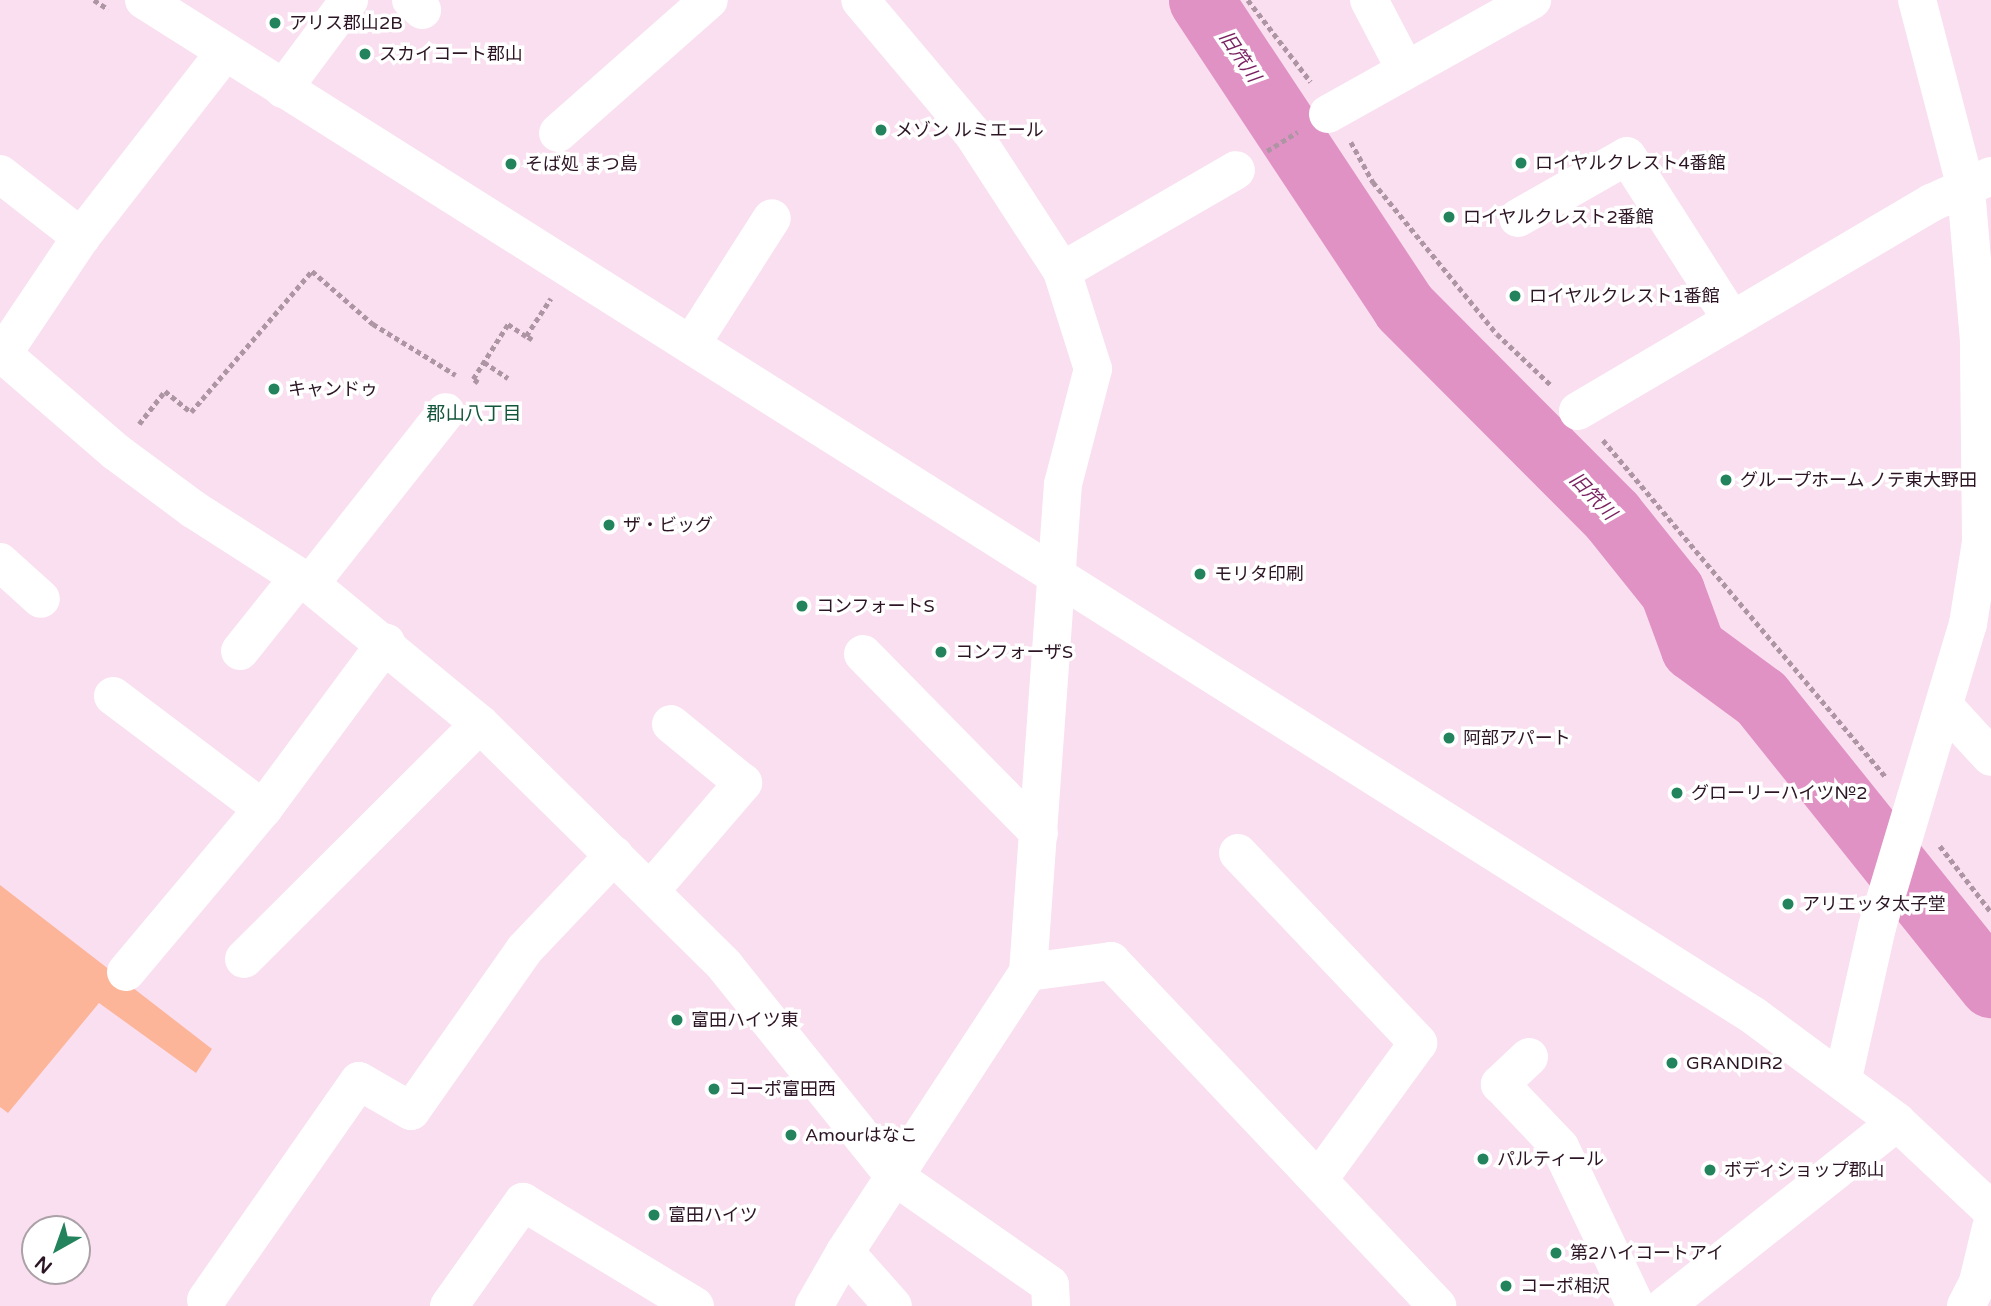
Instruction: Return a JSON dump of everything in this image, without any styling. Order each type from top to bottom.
[{"type":"street","points":[[145,0],[1754,1016],[1843,1078],[1897,1122],[1991,1210]]},
{"type":"street","points":[[283,89],[349,0]]},
{"type":"street","points":[[558,133],[709,0]]},
{"type":"street","points":[[814,1306],[845,1252],[1028,972],[1059,575],[1063,484],[1093,369],[1062,271],[973,134],[860,0]]},
{"type":"street","points":[[1369,0],[1405,69]]},
{"type":"street","points":[[1328,114],[1532,0]]},
{"type":"street","points":[[1843,1078],[1877,927],[1922,824],[1944,706],[1968,624],[1986,539],[1979,341],[1979,182],[1917,0]]},
{"type":"street","points":[[225,52],[81,237],[1,355],[116,452],[193,509],[304,581],[386,643],[480,724],[725,967],[894,1176],[1050,1285],[1051,1306]]},
{"type":"street","points":[[1518,218],[1627,156],[1732,320]]},
{"type":"street","points":[[1062,271],[1236,170]]},
{"type":"street","points":[[0,174],[81,237]]},
{"type":"street","points":[[1578,411],[1931,203],[1979,182]]},
{"type":"street","points":[[692,343],[772,218]]},
{"type":"street","points":[[240,651],[304,581],[446,412]]},
{"type":"street","points":[[0,562],[41,599]]},
{"type":"street","points":[[126,972],[262,809],[386,643]]},
{"type":"street","points":[[863,654],[1039,833]]},
{"type":"street","points":[[113,696],[262,809]]},
{"type":"street","points":[[1944,706],[1991,757]]},
{"type":"street","points":[[244,959],[480,724]]},
{"type":"street","points":[[650,891],[743,783],[671,724]]},
{"type":"street","points":[[1238,853],[1418,1043],[1319,1179]]},
{"type":"street","points":[[206,1300],[359,1081],[411,1111],[524,950],[614,855]]},
{"type":"street","points":[[1028,972],[1111,961],[1437,1306]]},
{"type":"street","points":[[1529,1057],[1500,1084],[1560,1147],[1636,1306]]},
{"type":"street","points":[[1665,1306],[1897,1122]]},
{"type":"street","points":[[449,1306],[523,1202],[695,1306]]},
{"type":"street","points":[[1966,1306],[1978,1282],[1991,1228]]},
{"type":"street","points":[[845,1252],[893,1306]]},
{"type":"path","points":[[1236,170],[1328,114]]},
{"type":"path","points":[[116,452],[166,391],[191,412],[312,271],[373,324],[470,384],[476,381],[484,362],[508,324],[533,340]]},
{"type":"path","points":[[526,336],[559,285]]},
{"type":"path","points":[[484,362],[509,377]]},
{"type":"path","points":[[1922,824],[1991,912]]},
{"type":"shaded area","points":[[0,885],[212,1049],[196,1073],[99,1003],[8,1113],[0,1107]]},
{"type":"waterway","name":"旧笊川","points":[[1201,0],[1404,307],[1612,516],[1672,591],[1693,648],[1761,698],[1991,985]]},
{"type":"place","name":"アリス郡山2B","points":[[275,23]]},
{"type":"place","name":"スカイコート郡山","points":[[365,54]]},
{"type":"place","name":"メゾン ルミエール","points":[[881,130]]},
{"type":"place","name":"ロイヤルクレスト4番館","points":[[1521,163]]},
{"type":"place","name":"そば処 まつ島","points":[[511,164]]},
{"type":"place","name":"ロイヤルクレスト2番館","points":[[1449,217]]},
{"type":"place","name":"ロイヤルクレスト1番館","points":[[1515,296]]},
{"type":"place","name":"キャンドゥ","points":[[274,389]]},
{"type":"place","name":"グループホーム ノテ東大野田","points":[[1726,480]]},
{"type":"place","name":"ザ・ビッグ","points":[[609,525]]},
{"type":"place","name":"モリタ印刷","points":[[1200,574]]},
{"type":"place","name":"コンフォートS","points":[[802,606]]},
{"type":"place","name":"コンフォーザS","points":[[941,652]]},
{"type":"place","name":"阿部アパート","points":[[1449,738]]},
{"type":"place","name":"グローリーハイツ№2","points":[[1677,793]]},
{"type":"place","name":"アリエッタ太子堂","points":[[1788,904]]},
{"type":"place","name":"富田ハイツ東","points":[[677,1020]]},
{"type":"place","name":"GRANDIR2","points":[[1672,1063]]},
{"type":"place","name":"コーポ富田西","points":[[714,1089]]},
{"type":"place","name":"Amourはなこ","points":[[791,1135]]},
{"type":"place","name":"パルティール","points":[[1483,1159]]},
{"type":"place","name":"ボディショップ郡山","points":[[1710,1170]]},
{"type":"place","name":"富田ハイツ","points":[[654,1215]]},
{"type":"place","name":"第2ハイコートアイ","points":[[1556,1253]]},
{"type":"place","name":"コーポ相沢","points":[[1506,1286]]},
{"type":"district","name":"郡山八丁目","points":[[474,415]]}]
